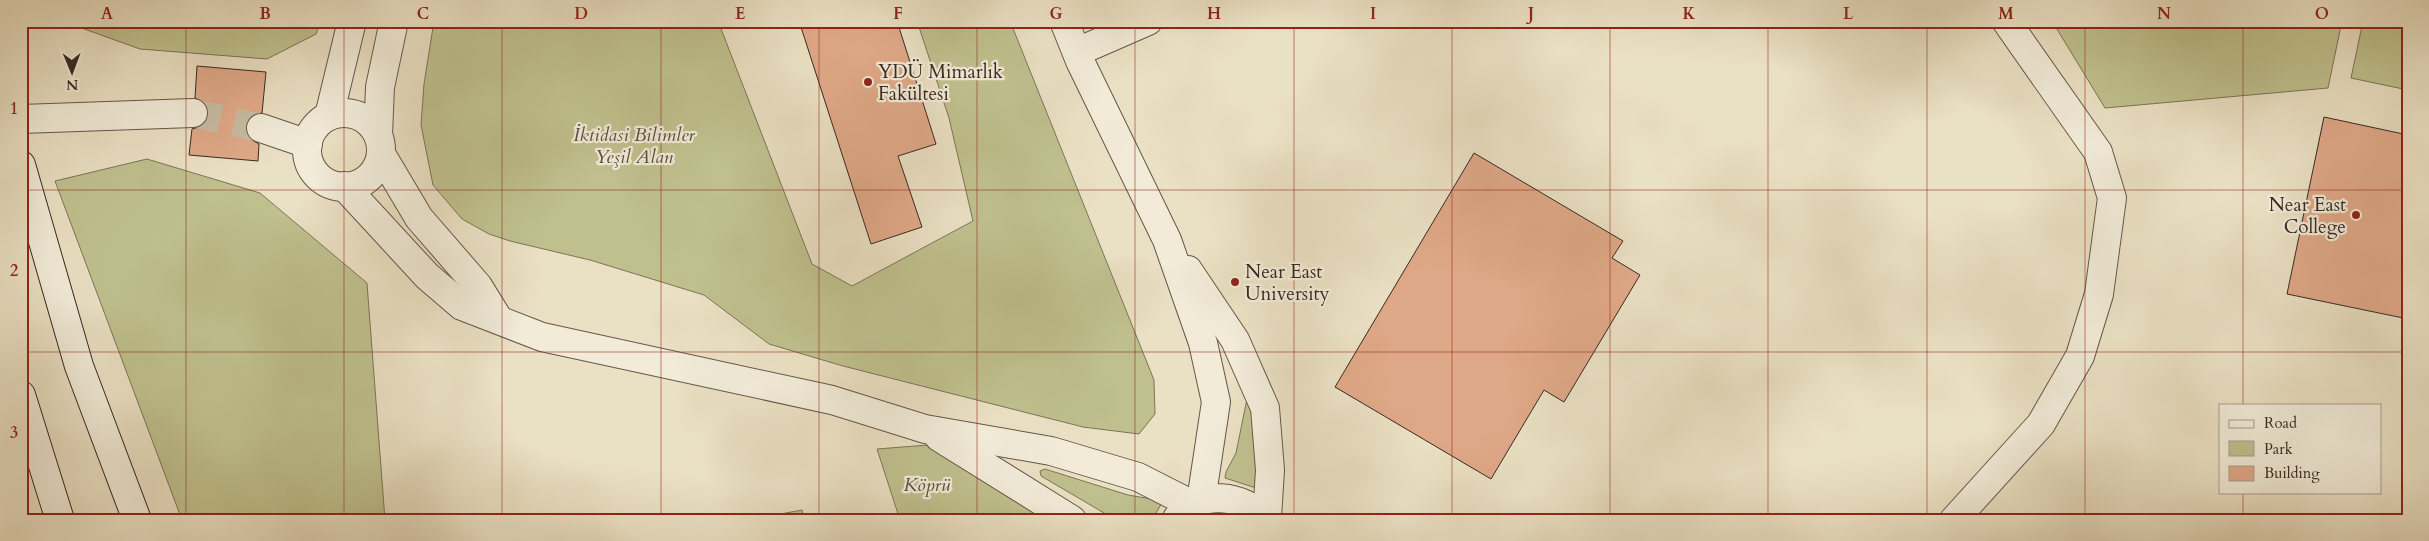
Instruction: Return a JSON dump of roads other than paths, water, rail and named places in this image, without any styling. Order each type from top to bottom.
[{"type":"street","points":[[329,116],[352,21]]},
{"type":"street","points":[[394,21],[380,87],[380,145],[378,164],[365,181],[344,186],[332,185],[321,179],[312,169],[308,157],[308,144],[311,133],[319,123],[329,116],[340,113],[352,114],[372,126],[380,145],[419,218],[478,286],[499,320]]},
{"type":"street","points":[[1064,21],[1076,52],[1167,240],[1203,344],[1216,402],[1190,509]]},
{"type":"street","points":[[1076,52],[1148,21]]},
{"type":"street","points":[[1954,520],[2041,424],[2080,356],[2099,294],[2112,198],[2098,152],[2006,21]]},
{"type":"street","points":[[21,120],[193,113]]},
{"type":"street","points":[[261,128],[308,144]]},
{"type":"street","points":[[21,165],[79,366],[137,520]]},
{"type":"street","points":[[344,186],[427,276],[462,306],[542,337],[832,400],[925,429],[1051,451],[1138,477],[1190,509]]},
{"type":"street","points":[[1167,240],[1235,340],[1265,408],[1270,470],[1267,519]]},
{"type":"street","points":[[21,395],[60,520]]},
{"type":"street","points":[[925,429],[1072,520]]},
{"type":"street","points":[[1190,509],[1219,498],[1237,499],[1253,506],[1267,519]]},
{"type":"tunnel","points":[[193,113],[261,128]]},
{"type":"place","name":"YDÜ Mimarlık Fakültesi","points":[[868,82]]},
{"type":"place","name":"Near East College","points":[[2356,215]]},
{"type":"place","name":"Near East University","points":[[1235,282]]},
{"type":"park label","name":"İktidasi Bilimler Yeşil Alan","points":[[634,145]]},
{"type":"park label","name":"Köprü","points":[[927,484]]}]
